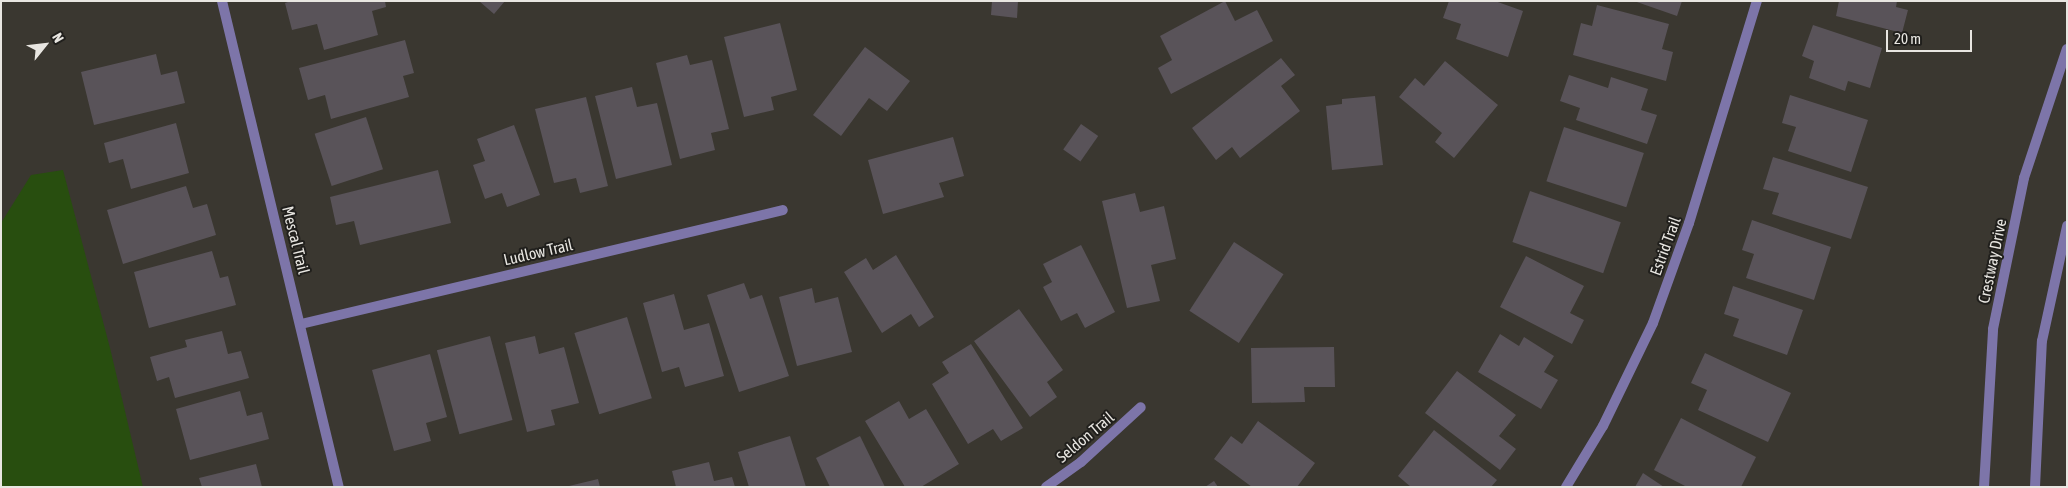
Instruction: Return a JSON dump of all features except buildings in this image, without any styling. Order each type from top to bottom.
[{"type":"street","name":"Mescal Trail","points":[[222,1],[339,487]]},
{"type":"street","name":"Estrid Trail","points":[[1566,487],[1603,426],[1653,323],[1689,223],[1758,1]]},
{"type":"street","name":"Crestway Drive","points":[[1984,487],[1993,328],[2024,178],[2067,49]]},
{"type":"street","name":"Ludlow Trail","points":[[300,324],[783,210]]},
{"type":"street","points":[[2035,487],[2042,341],[2067,226]]},
{"type":"street","name":"Seldon Trail","points":[[1046,487],[1082,462],[1142,407]]},
{"type":"green space","points":[[63,170],[110,348],[143,487],[1,487],[1,223],[31,175]]}]
